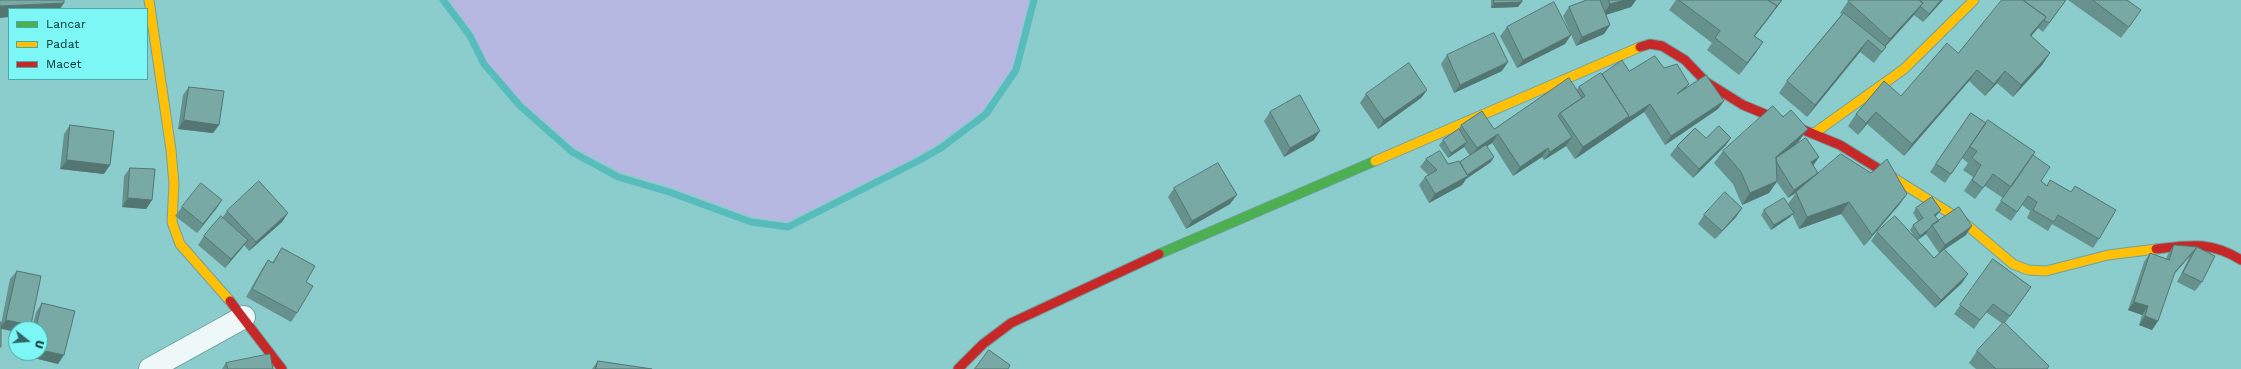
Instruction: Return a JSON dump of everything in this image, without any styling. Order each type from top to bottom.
[{"type":"street","points":[[149,0],[157,42],[162,103],[171,150],[174,184],[172,222],[180,244],[244,317],[282,369]]},
{"type":"street","points":[[1814,134],[1840,113],[1864,99],[1904,69],[1974,0]]},
{"type":"street","points":[[958,369],[972,352],[991,336],[1011,323],[1085,288],[1154,256],[1650,44],[1662,46],[1685,60],[1706,82],[1743,105],[1840,145],[1954,216],[2013,264],[2028,270],[2046,271],[2108,255],[2194,244],[2212,246],[2230,253],[2241,260]]},
{"type":"street","points":[[150,369],[244,317]]},
{"type":"shaded area","points":[[449,0],[1029,0],[1012,68],[983,110],[938,144],[918,156],[787,222],[752,217],[671,187],[620,172],[575,148],[523,103],[487,62],[474,34]]},
{"type":"building","points":[[0,0],[64,0],[64,3],[0,6]]},
{"type":"building","points":[[1494,0],[1522,0],[1522,2],[1494,3]]},
{"type":"building","points":[[1587,0],[1600,0],[1610,25],[1582,37],[1569,7]]},
{"type":"building","points":[[1609,0],[1625,0],[1610,4]]},
{"type":"building","points":[[1679,0],[1768,0],[1777,6],[1754,36],[1763,42],[1747,63],[1715,38],[1720,31]]},
{"type":"building","points":[[1768,0],[1782,0],[1775,9],[1777,6]]},
{"type":"building","points":[[1919,0],[1923,3],[1890,39],[1848,1]]},
{"type":"building","points":[[1919,0],[1941,0],[1929,14],[1920,6],[1923,3]]},
{"type":"building","points":[[2002,0],[2023,0],[2046,17],[2030,35],[2050,53],[2021,85],[2005,71],[1994,84],[1977,70],[1912,144],[1876,112],[1866,123],[1856,114],[1884,81],[1901,96],[1947,43],[1958,53]]},
{"type":"building","points":[[2023,0],[2066,0],[2049,23],[2044,20],[2046,17]]},
{"type":"building","points":[[2093,0],[2127,0],[2141,10],[2129,27]]},
{"type":"building","points":[[1554,2],[1571,35],[1523,60],[1507,27]]},
{"type":"building","points":[[1844,13],[1886,47],[1882,52],[1868,40],[1815,105],[1787,81]]},
{"type":"building","points":[[1494,33],[1508,62],[1460,85],[1447,55]]},
{"type":"building","points":[[1655,56],[1664,68],[1677,64],[1689,84],[1677,94],[1706,75],[1724,101],[1671,136],[1650,104],[1627,119],[1629,116],[1602,74],[1622,60],[1629,71]]},
{"type":"building","points":[[1409,63],[1427,90],[1384,120],[1366,94]]},
{"type":"building","points":[[1601,73],[1629,116],[1583,147],[1560,113],[1585,96],[1579,87]]},
{"type":"building","points":[[1569,78],[1582,98],[1558,116],[1572,137],[1550,152],[1548,148],[1520,167],[1498,134],[1477,148],[1461,125],[1482,111],[1494,129]]},
{"type":"building","points":[[189,87],[224,91],[219,125],[184,120]]},
{"type":"building","points":[[1300,95],[1320,131],[1290,148],[1270,112]]},
{"type":"building","points":[[1773,106],[1783,117],[1791,110],[1808,129],[1776,157],[1777,181],[1750,193],[1741,172],[1723,151]]},
{"type":"building","points":[[1971,113],[1986,123],[1951,174],[1936,164]]},
{"type":"building","points":[[1988,120],[2035,152],[2011,187],[1993,174],[1983,188],[1972,180],[1981,165],[1972,158],[1977,151],[1970,147]]},
{"type":"building","points":[[70,125],[114,131],[110,165],[67,160]]},
{"type":"building","points":[[1719,126],[1731,138],[1699,169],[1677,146],[1695,128],[1706,138]]},
{"type":"building","points":[[1459,129],[1467,142],[1451,153],[1443,140]]},
{"type":"building","points":[[1806,138],[1819,157],[1811,162],[1818,173],[1794,190],[1777,163],[1776,158]]},
{"type":"building","points":[[1486,145],[1494,157],[1467,175],[1460,162]]},
{"type":"building","points":[[1440,151],[1448,164],[1459,161],[1468,176],[1435,194],[1425,177],[1437,170],[1426,159]]},
{"type":"building","points":[[1841,154],[1871,173],[1887,159],[1907,194],[1872,235],[1849,202],[1807,217],[1796,192]]},
{"type":"building","points":[[2033,155],[2050,167],[2041,181],[2047,186],[2050,180],[2071,192],[2075,186],[2116,210],[2099,239],[2058,215],[2054,222],[2033,210],[2037,202],[2028,196],[2017,212],[2001,201]]},
{"type":"building","points":[[1218,163],[1237,195],[1192,221],[1174,188]]},
{"type":"building","points":[[130,168],[155,169],[152,200],[128,198]]},
{"type":"building","points":[[259,181],[288,213],[256,242],[227,211]]},
{"type":"building","points":[[201,183],[222,200],[203,224],[182,207]]},
{"type":"building","points":[[1725,192],[1742,208],[1722,231],[1704,215]]},
{"type":"building","points":[[1932,197],[1941,210],[1934,215],[1939,221],[1920,236],[1913,225],[1923,218],[1916,208]]},
{"type":"building","points":[[1784,198],[1794,213],[1774,225],[1764,210]]},
{"type":"building","points":[[1959,207],[1972,226],[1945,245],[1932,225]]},
{"type":"building","points":[[221,216],[248,240],[231,259],[204,236]]},
{"type":"building","points":[[1895,216],[1934,258],[1944,249],[1968,274],[1941,300],[1877,232]]},
{"type":"building","points":[[2174,245],[2197,247],[2175,272],[2158,321],[2145,316],[2148,306],[2134,302],[2150,253],[2169,260]]},
{"type":"building","points":[[2197,247],[2215,256],[2202,282],[2183,273]]},
{"type":"building","points":[[282,248],[315,266],[306,282],[313,286],[297,313],[252,289],[268,260],[273,263]]},
{"type":"building","points":[[1993,259],[2031,287],[2010,316],[1993,304],[1980,320],[1960,305]]},
{"type":"building","points":[[17,271],[41,276],[32,321],[6,320]]},
{"type":"building","points":[[42,303],[75,311],[64,355],[48,352],[48,321],[38,321]]},
{"type":"building","points":[[1,322],[1,347],[0,347]]},
{"type":"building","points":[[2004,322],[2049,366],[2047,369],[1996,369],[1977,351]]},
{"type":"building","points":[[989,350],[1010,365],[1008,369],[975,369]]},
{"type":"building","points":[[270,354],[273,369],[228,369],[226,363]]},
{"type":"building","points":[[598,361],[652,369],[596,369]]},
{"type":"waterway","points":[[443,0],[470,36],[484,64],[520,106],[572,152],[618,177],[669,192],[751,222],[788,227],[920,160],[941,148],[986,114],[1016,70],[1034,0]]},
{"type":"traffic: fast","points":[[1159,254],[1375,161]]},
{"type":"traffic: slow","points":[[149,0],[171,150],[174,184],[172,222],[180,244],[230,301]]},
{"type":"traffic: slow","points":[[1813,134],[1904,69],[1974,0]]},
{"type":"traffic: slow","points":[[1375,161],[1640,47]]},
{"type":"traffic: slow","points":[[1892,177],[1961,220],[2013,264],[2028,270],[2046,271],[2108,255],[2156,249]]},
{"type":"traffic: jam","points":[[1640,47],[1650,44],[1662,46],[1685,60],[1706,82],[1743,105],[1840,145],[1892,177]]},
{"type":"traffic: jam","points":[[2156,249],[2179,246],[2209,247],[2230,254],[2241,260]]},
{"type":"traffic: jam","points":[[958,369],[983,344],[1011,323],[1159,254]]},
{"type":"traffic: jam","points":[[230,301],[282,369]]}]
